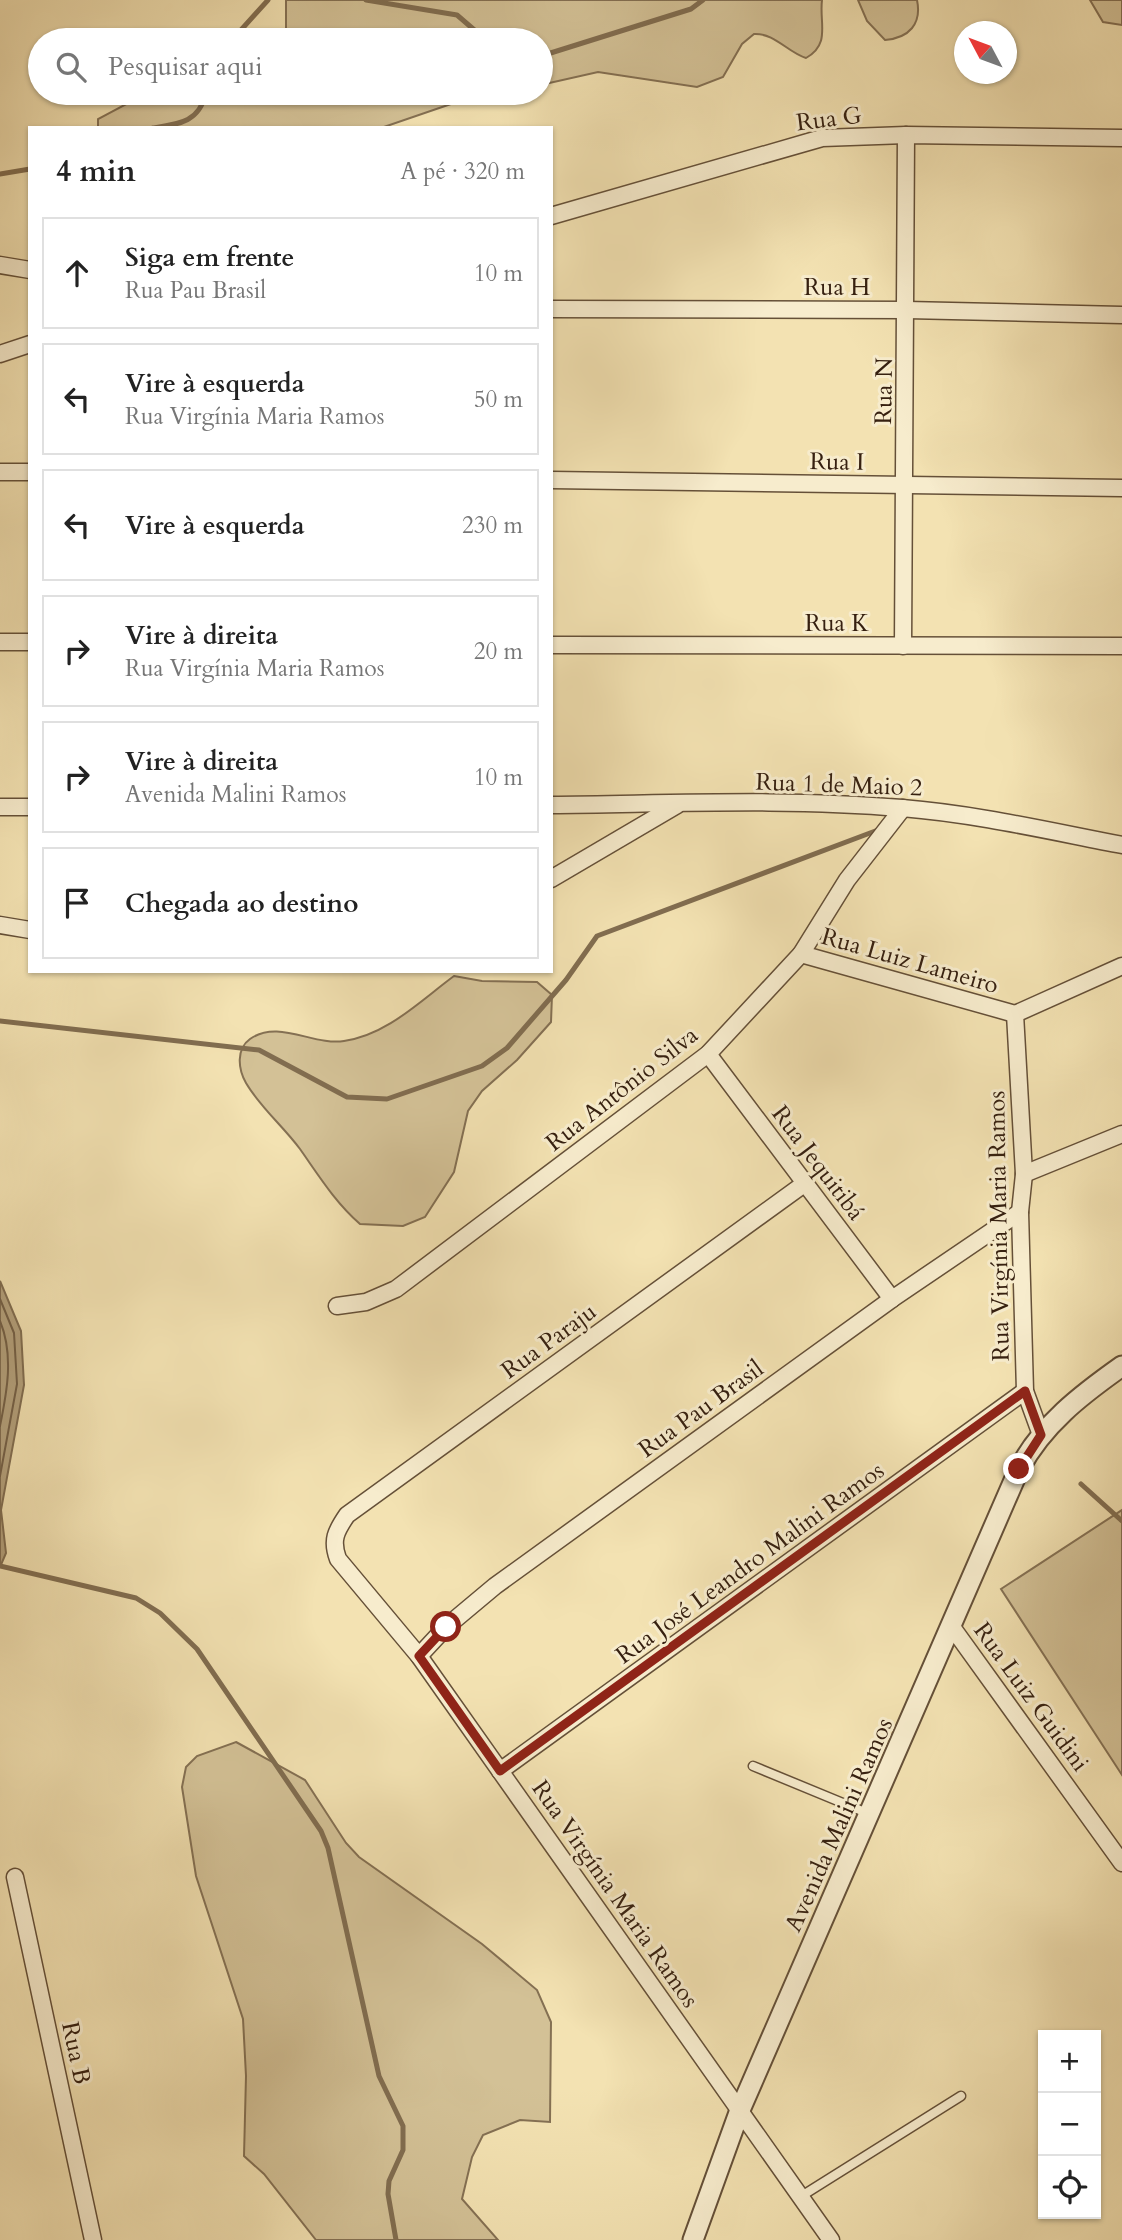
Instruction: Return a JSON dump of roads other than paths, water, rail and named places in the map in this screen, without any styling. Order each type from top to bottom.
[{"type":"street","name":"Rua G","points":[[553,215],[809,141],[906,135],[1122,138]]},
{"type":"street","name":"Rua N","points":[[903,646],[906,135]]},
{"type":"street","points":[[0,265],[28,270]]},
{"type":"street","name":"Rua H","points":[[553,309],[907,310],[1122,315]]},
{"type":"street","points":[[0,354],[28,345]]},
{"type":"street","points":[[0,472],[28,472]]},
{"type":"street","name":"Rua I","points":[[553,480],[1122,488]]},
{"type":"street","points":[[0,642],[28,642]]},
{"type":"street","name":"Rua K","points":[[553,645],[1122,646]]},
{"type":"street","name":"Rua 1 de Maio 2","points":[[553,805],[819,803],[904,808],[964,815],[1122,845]]},
{"type":"street","points":[[553,878],[680,804]]},
{"type":"street","points":[[0,807],[28,807]]},
{"type":"street","name":"Rua Antônio Silva","points":[[337,1306],[366,1302],[396,1289],[708,1054],[801,954],[847,880],[904,808]]},
{"type":"street","points":[[0,925],[28,930]]},
{"type":"street","name":"Rua Luiz Lameiro","points":[[801,954],[1015,1014],[1122,966]]},
{"type":"street","name":"Rua Virgínia Maria Ramos","points":[[1015,1014],[1024,1174],[1020,1212],[1025,1391],[1041,1435]]},
{"type":"street","name":"Rua Jequitibá","points":[[708,1054],[892,1299]]},
{"type":"street","points":[[1024,1174],[1122,1134]]},
{"type":"street","name":"Rua Paraju","points":[[333,1545],[335,1532],[347,1515],[804,1184]]},
{"type":"street","name":"Rua Pau Brasil","points":[[419,1656],[446,1627],[495,1586],[892,1299],[1020,1212]]},
{"type":"street","name":"Avenida Malini Ramos","points":[[694,2240],[740,2110],[1019,1469],[1041,1435],[1064,1410],[1122,1366]]},
{"type":"street","name":"Rua José Leandro Malini Ramos","points":[[500,1771],[1025,1391]]},
{"type":"street","name":"Rua Virgínia Maria Ramos","points":[[333,1545],[338,1559],[419,1656],[831,2240]]},
{"type":"street","name":"Rua Luiz Guidini","points":[[952,1626],[1122,1863]]},
{"type":"street","name":"Rua B","points":[[15,1877],[93,2240]]},
{"type":"lane","points":[[753,1766],[870,1815]]},
{"type":"lane","points":[[800,2197],[961,2096]]},
{"type":"water","points":[[0,1281],[21,1331],[24,1385],[1,1510],[6,1553],[0,1567]]},
{"type":"waterway","points":[[243,28],[268,0]]},
{"type":"waterway","points":[[366,0],[457,15],[472,28]]},
{"type":"waterway","points":[[553,52],[691,9],[703,0]]},
{"type":"waterway","points":[[166,126],[187,120],[202,105]]},
{"type":"waterway","points":[[0,174],[28,169]]},
{"type":"waterway","points":[[0,1021],[259,1050],[347,1097],[387,1099],[482,1066],[507,1048],[566,980],[597,936],[878,830]]},
{"type":"waterway","points":[[1081,1484],[1122,1521]]},
{"type":"waterway","points":[[0,1566],[136,1598],[160,1613],[197,1649],[321,1831],[328,1848],[379,2076],[403,2126],[403,2150],[389,2181],[388,2194],[396,2240]]}]
